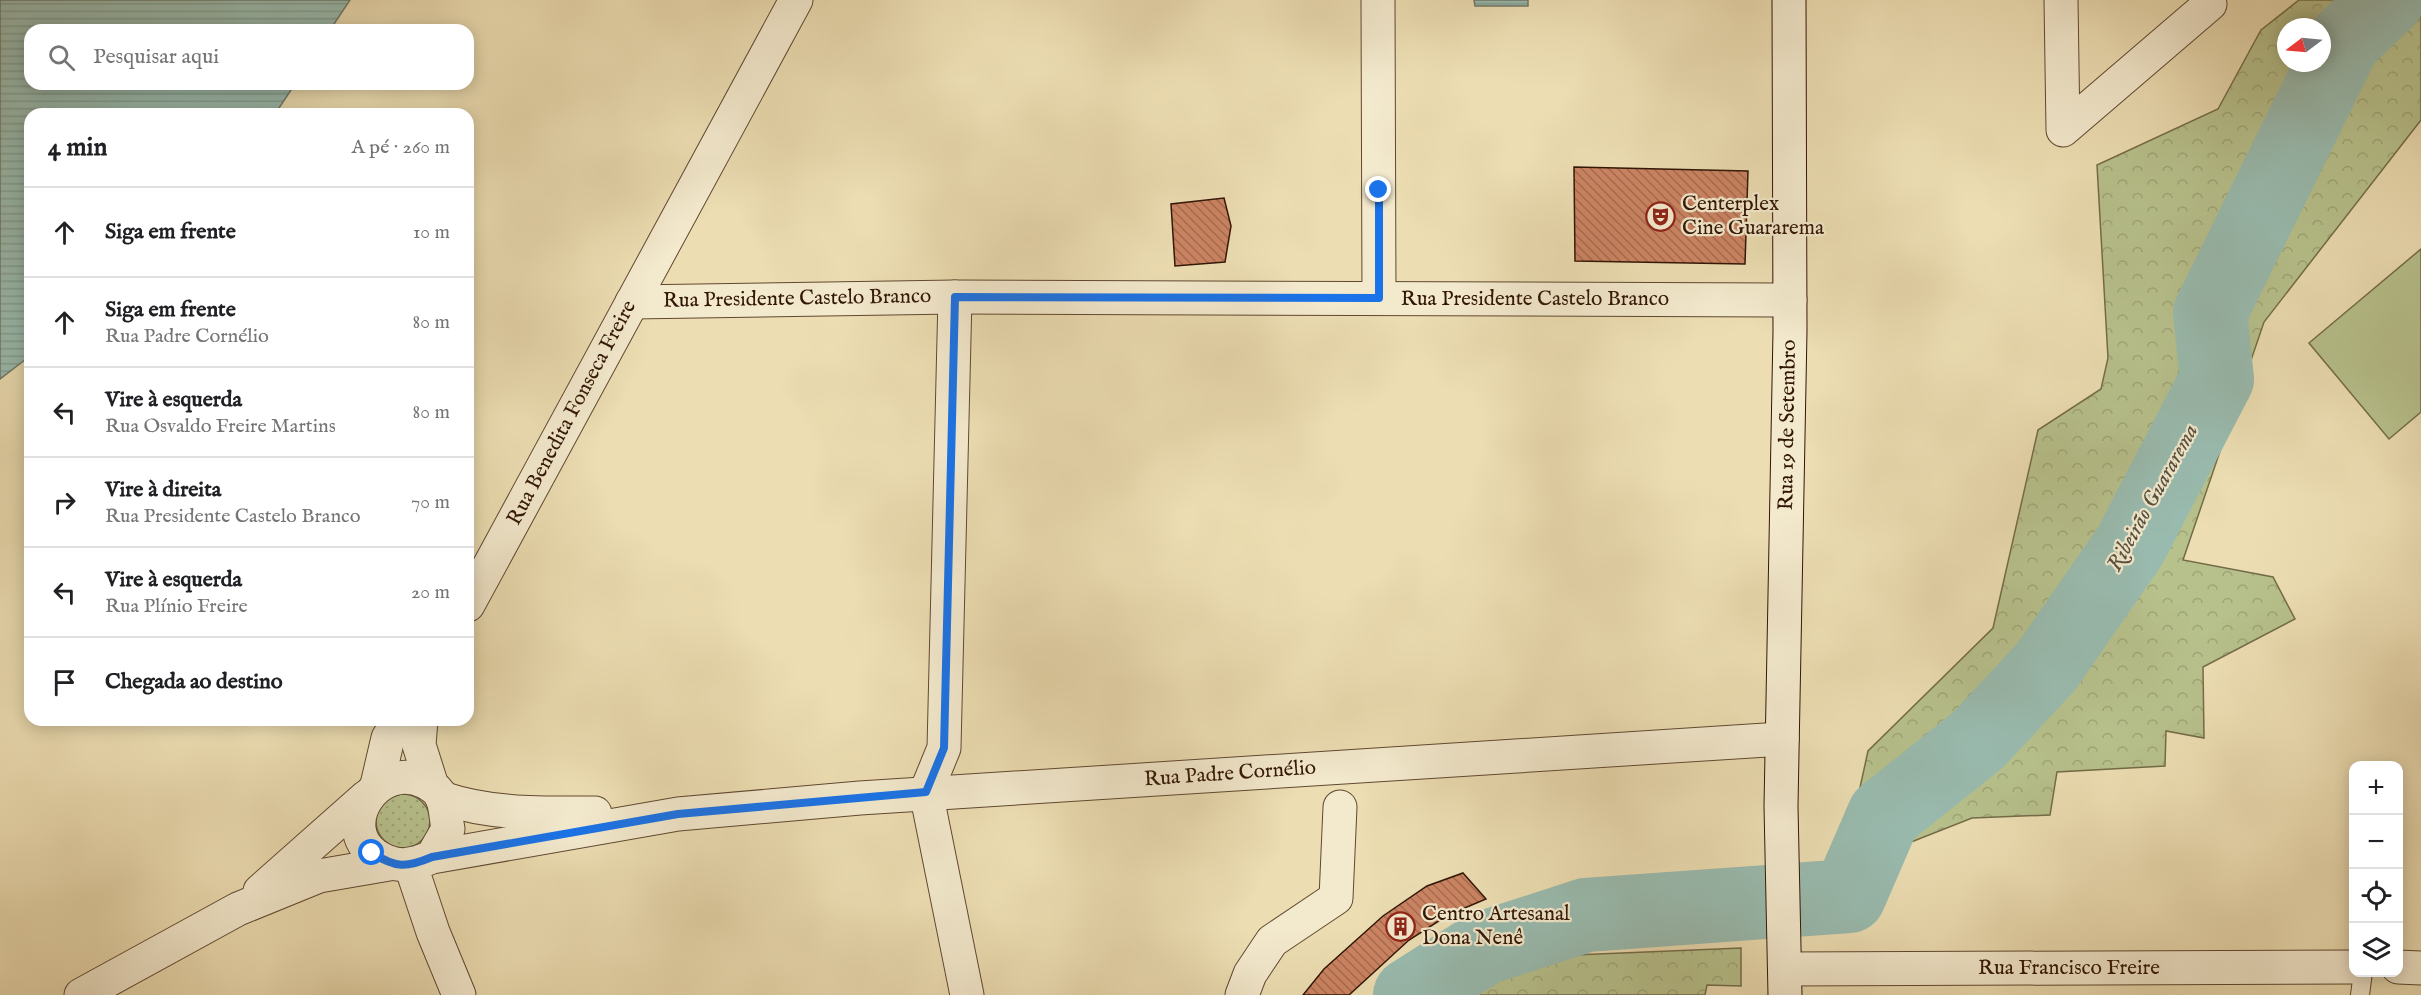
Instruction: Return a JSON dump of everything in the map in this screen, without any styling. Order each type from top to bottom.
[{"type":"street","name":"Rua Benedita Fonseca Freire","points":[[474,594],[796,0]]},
{"type":"street","points":[[1378,0],[1379,298]]},
{"type":"street","name":"Rua 19 de Setembro","points":[[1785,967],[1781,851],[1790,300],[1789,0]]},
{"type":"street","points":[[2061,0],[2063,130],[2210,4]]},
{"type":"street","name":"Rua Presidente Castelo Branco","points":[[632,302],[955,297],[1790,300]]},
{"type":"street","points":[[955,297],[944,748],[926,792],[967,995]]},
{"type":"street","points":[[396,726],[388,738],[372,791],[360,817],[362,836],[372,853],[411,862]]},
{"type":"street","points":[[411,862],[448,830],[437,792],[418,745],[420,726]]},
{"type":"street","name":"Rua Padre Cornélio","points":[[81,995],[238,909],[319,876],[411,862],[678,814],[926,792],[1782,739]]},
{"type":"street","points":[[372,791],[395,777],[405,777],[414,778],[437,792]]},
{"type":"street","name":"Rua Padre Cornélio","points":[[238,909],[372,791]]},
{"type":"street","name":"Rua Padre Cornélio","points":[[437,792],[471,807],[503,812],[678,814]]},
{"type":"street","points":[[1242,995],[1250,974],[1272,940],[1336,898],[1340,807]]},
{"type":"street","points":[[411,862],[433,932],[459,995]]},
{"type":"street","name":"Rua Francisco Freire","points":[[1785,967],[2349,967]]},
{"type":"street","points":[[2403,967],[2421,968]]},
{"type":"lane","points":[[2360,995],[2362,977]]},
{"type":"green space","points":[[2299,0],[2421,0],[2421,120],[2264,322],[2183,560],[2273,577],[2295,619],[2203,667],[2204,738],[2166,731],[2165,766],[2057,772],[2050,815],[1972,818],[1896,848],[1879,798],[1859,792],[1868,751],[1993,628],[2038,430],[2101,389],[2108,358],[2097,165],[2218,109],[2261,30]]},
{"type":"green space","points":[[2421,249],[2421,412],[2389,439],[2309,343]]},
{"type":"green space","points":[[403,794],[413,796],[422,802],[428,811],[430,821],[428,831],[422,840],[413,846],[403,848],[393,846],[384,840],[378,831],[376,821],[378,811],[384,802],[393,796]]},
{"type":"green space","points":[[1741,948],[1741,986],[1707,985],[1705,995],[1462,995],[1495,979],[1574,955]]},
{"type":"water","points":[[0,0],[350,0],[334,24],[24,24],[24,90],[291,90],[279,108],[24,108],[24,361],[0,379]]},
{"type":"water","points":[[1474,0],[1528,0],[1528,6],[1475,6]]},
{"type":"building","name":"Centerplex Cine Guararema","points":[[1574,167],[1748,171],[1745,264],[1575,261]]},
{"type":"building","points":[[1224,198],[1231,226],[1225,262],[1175,266],[1171,204]]},
{"type":"building","name":"Centro Artesanal Dona Nenê","points":[[1463,873],[1486,899],[1448,915],[1409,940],[1349,995],[1303,995],[1324,969],[1383,916],[1427,886]]},
{"type":"waterway","name":"Ribeirão Guararema","points":[[1410,995],[1484,948],[1586,915],[1849,896],[1884,815],[1978,740],[2046,667],[2130,546],[2217,379],[2210,313],[2344,41],[2387,0]]},
{"type":"place","name":"Centerplex Cine Guararema","points":[[1661,216]]},
{"type":"place","name":"Centro Artesanal Dona Nenê","points":[[1401,926]]},
{"type":"route","points":[[372,853],[389,864],[411,866],[432,857],[678,814],[926,792],[944,748],[955,297],[1379,298],[1379,190]]}]
